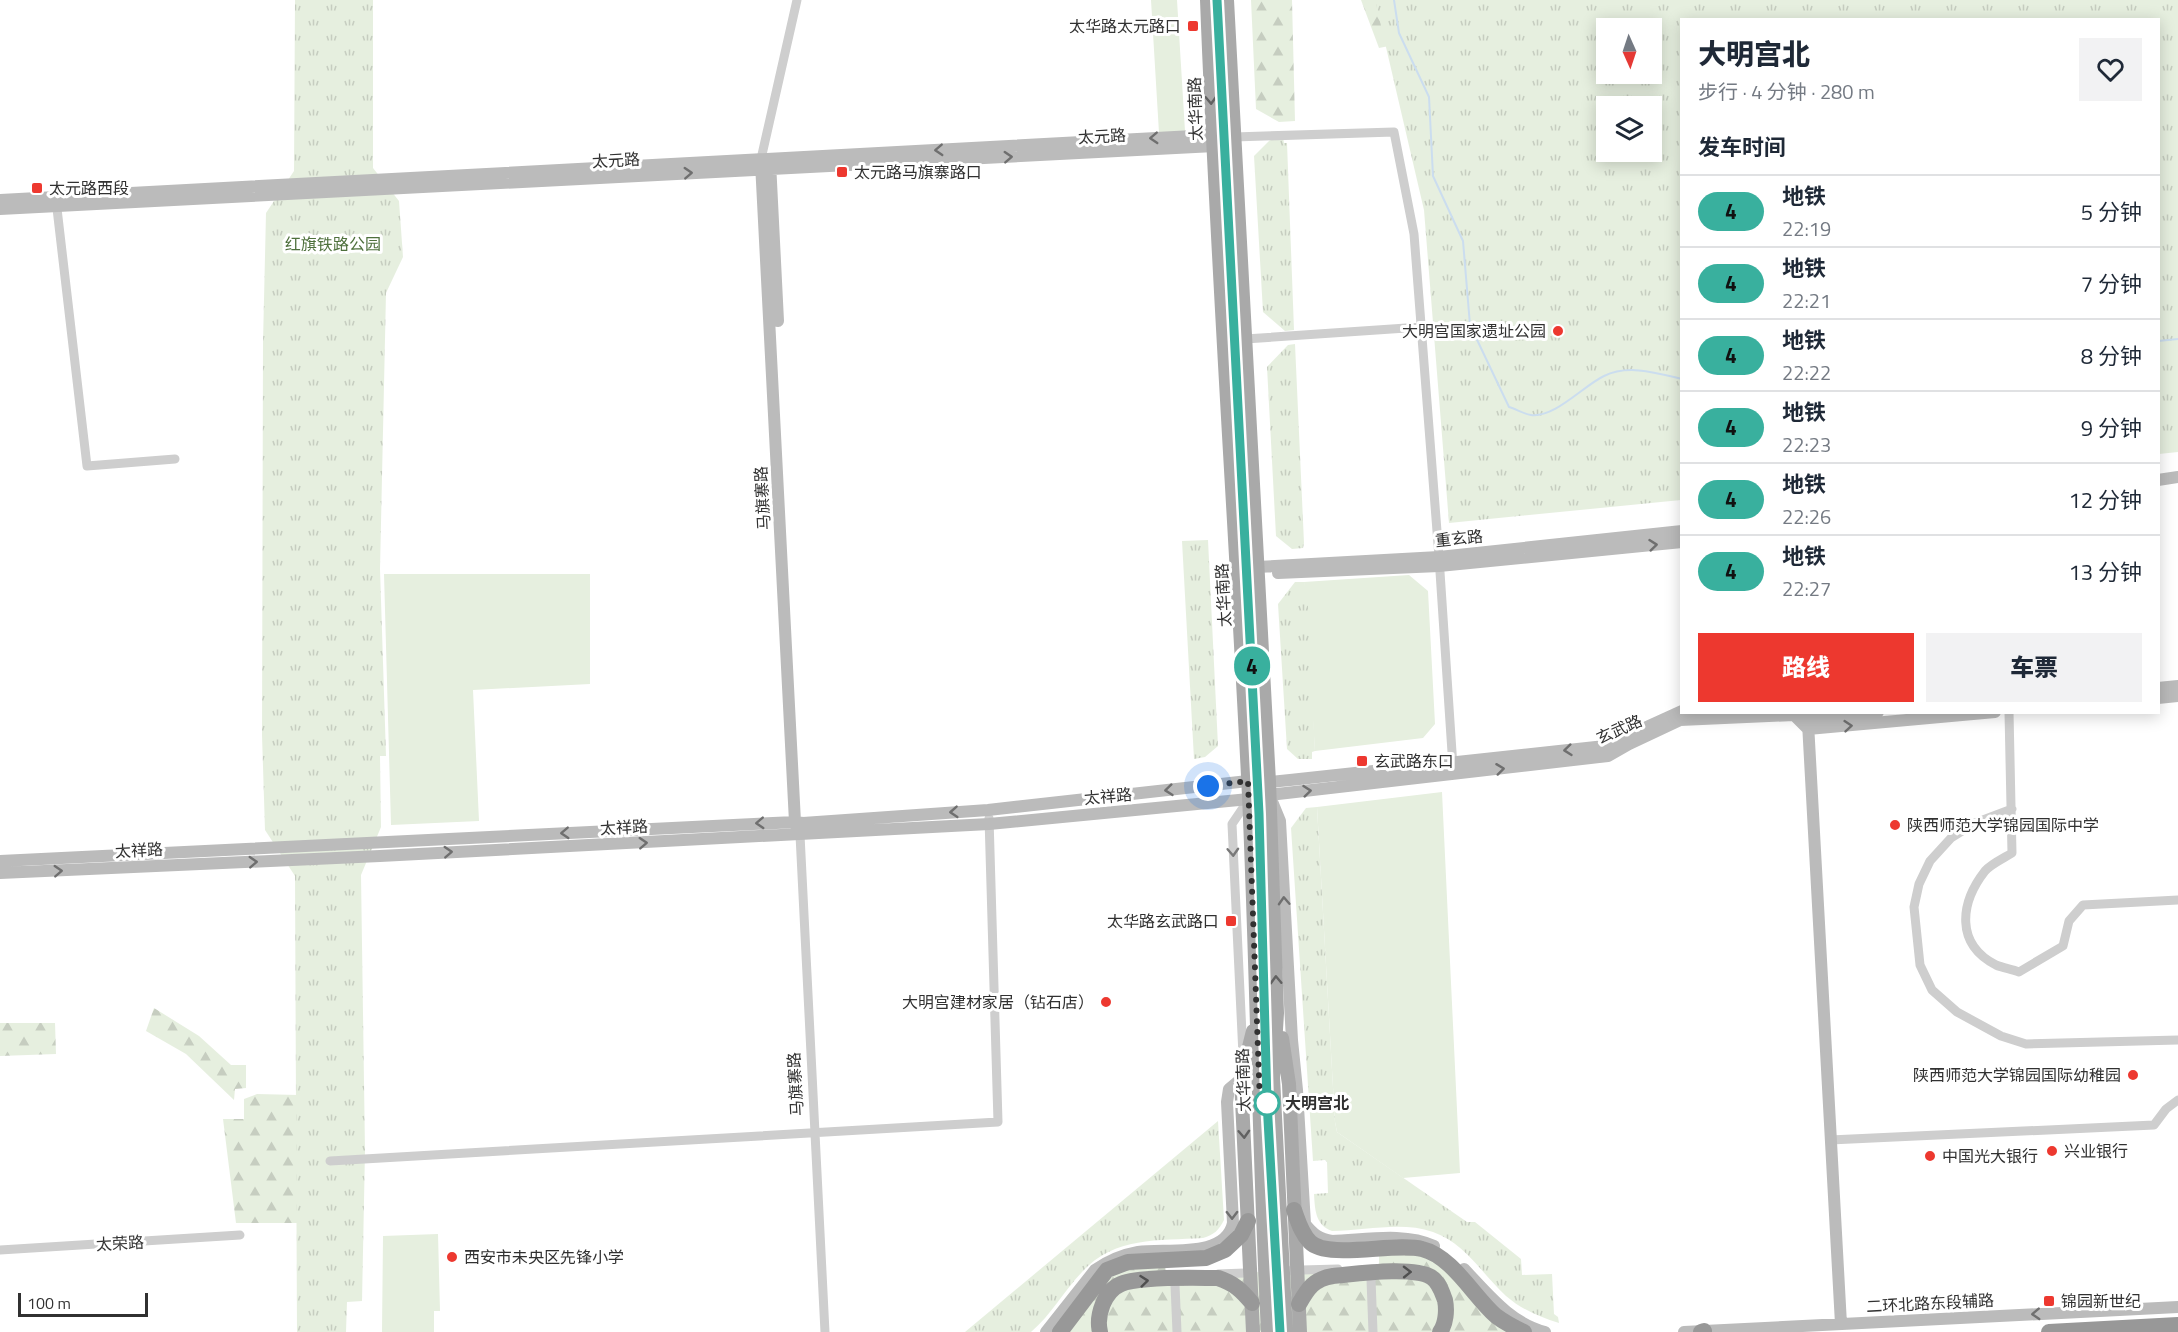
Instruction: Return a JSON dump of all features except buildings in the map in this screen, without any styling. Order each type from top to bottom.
[{"type":"highway","points":[[1294,1210],[1302,1231],[1311,1244],[1325,1250],[1402,1247],[1423,1249],[1440,1257],[1496,1316],[1524,1332]]},
{"type":"highway","points":[[1060,1332],[1107,1270],[1128,1262],[1206,1258],[1225,1250],[1241,1235],[1248,1221]]},
{"type":"highway","points":[[1299,1304],[1308,1287],[1321,1278],[1416,1271],[1432,1277],[1441,1287],[1446,1305],[1445,1318],[1440,1332]]},
{"type":"highway","points":[[1100,1332],[1100,1311],[1107,1296],[1120,1284],[1151,1280],[1218,1278],[1230,1281],[1252,1303]]},
{"type":"highway","points":[[2049,1332],[2178,1325]]},
{"type":"main road","name":"太华南路","points":[[1207,0],[1249,799],[1269,1332]]},
{"type":"main road","name":"太华南路","points":[[1227,0],[1269,789],[1278,1013],[1274,1077],[1286,1332]]},
{"type":"main road","points":[[1278,1013],[1289,1084],[1300,1332]]},
{"type":"main road","points":[[1253,1332],[1243,1073],[1257,1015]]},
{"type":"street","points":[[766,164],[797,0]]},
{"type":"street","points":[[1234,141],[1394,132],[1413,234],[1454,775]]},
{"type":"street","name":"太元路","points":[[0,209],[56,202],[1234,141]]},
{"type":"street","name":"马旗寨路","points":[[766,164],[825,1332]]},
{"type":"street","name":"太元路","points":[[0,200],[56,202]]},
{"type":"street","points":[[56,202],[87,466],[175,459]]},
{"type":"street","points":[[1245,339],[1420,327]]},
{"type":"street","points":[[2160,480],[2178,477]]},
{"type":"street","name":"重玄路","points":[[1439,562],[1680,531]]},
{"type":"street","name":"重玄路","points":[[1238,572],[1439,562],[1680,542]]},
{"type":"street","points":[[2160,688],[2178,686]]},
{"type":"street","points":[[2160,698],[2178,696]]},
{"type":"street","name":"玄武路","points":[[1249,799],[1269,789],[1452,762],[1605,746],[1680,712]]},
{"type":"street","points":[[1805,720],[1860,714]]},
{"type":"street","points":[[1805,720],[1948,714]]},
{"type":"street","points":[[2009,714],[2012,853],[1986,870],[1972,892],[1967,909],[1965,930],[1975,949],[1996,965],[2019,972],[2063,946],[2069,921],[2083,905],[2178,900]]},
{"type":"street","name":"玄武路","points":[[1248,781],[1269,789],[1454,775],[1608,756],[1680,720],[1794,715],[1805,720]]},
{"type":"street","points":[[1805,720],[1841,1324]]},
{"type":"street","name":"太祥路","points":[[0,873],[799,826],[988,810],[1248,781]]},
{"type":"street","points":[[1269,789],[1280,821],[1305,1224],[1312,1233],[1322,1239],[1369,1241],[1404,1238],[1432,1244],[1454,1258],[1508,1313],[1523,1323],[1545,1332]]},
{"type":"street","points":[[1046,1332],[1095,1270],[1105,1263],[1122,1255],[1139,1252],[1173,1252],[1217,1245],[1231,1232],[1233,1216],[1227,1102],[1229,1089],[1243,1073],[1232,825],[1249,799]]},
{"type":"street","name":"太祥路","points":[[0,861],[799,826],[989,824],[1249,799]]},
{"type":"street","points":[[2012,809],[1975,823],[1951,838],[1930,861],[1919,884],[1914,907],[1920,965],[1932,990],[1957,1012],[2001,1036],[2026,1044],[2178,1040]]},
{"type":"street","points":[[330,1161],[998,1122],[988,810]]},
{"type":"street","points":[[1830,1140],[2154,1125],[2166,1109],[2178,1100]]},
{"type":"street","name":"太荣路","points":[[0,1250],[240,1235]]},
{"type":"street","points":[[1302,1270],[1370,1268],[1370,1254]]},
{"type":"street","points":[[1174,1265],[1177,1332]]},
{"type":"street","points":[[1174,1279],[1245,1273]]},
{"type":"street","points":[[1371,1279],[1373,1332]]},
{"type":"street","name":"二环北路东段辅路","points":[[1684,1332],[2178,1307]]},
{"type":"green space","name":"红旗铁路公园","points":[[295,0],[373,0],[373,168],[399,201],[403,257],[386,293],[380,569],[386,756],[380,756],[381,827],[361,875],[365,1151],[362,1301],[347,1302],[346,1332],[297,1332],[295,876],[265,830],[262,735],[263,343],[266,213],[294,171]]},
{"type":"green space","points":[[1151,0],[1177,0],[1185,131],[1159,133]]},
{"type":"green space","points":[[1251,0],[1292,0],[1295,121],[1279,122],[1256,109]]},
{"type":"green space","points":[[1361,0],[1393,0],[1389,46],[1379,48]]},
{"type":"green space","name":"大明宫国家遗址公园","points":[[1375,0],[2178,0],[2178,452],[2160,454],[2160,18],[1680,18],[1680,500],[1449,523],[1424,210]]},
{"type":"green space","points":[[1272,138],[1283,138],[1284,143],[1287,143],[1294,330],[1285,331],[1263,312],[1254,156]]},
{"type":"green space","points":[[1295,344],[1304,543],[1303,548],[1292,549],[1276,536],[1267,367],[1288,345]]},
{"type":"green space","points":[[1208,540],[1218,746],[1205,757],[1194,759],[1182,541]]},
{"type":"green space","points":[[384,574],[590,574],[590,684],[473,690],[479,821],[391,825]]},
{"type":"green space","points":[[1409,575],[1428,591],[1435,724],[1423,738],[1315,751],[1304,582]]},
{"type":"green space","points":[[1295,582],[1304,582],[1307,586],[1315,751],[1312,752],[1312,759],[1298,759],[1287,749],[1278,604]]},
{"type":"green space","points":[[1442,792],[1460,1173],[1403,1178],[1337,1132],[1317,807]]},
{"type":"green space","points":[[1317,807],[1337,1132],[1467,1222],[1475,1222],[1521,1259],[1522,1275],[1552,1274],[1554,1314],[1558,1317],[1559,1323],[1531,1312],[1512,1301],[1464,1251],[1433,1232],[1408,1227],[1332,1231],[1319,1221],[1314,1194],[1328,1193],[1327,1162],[1325,1160],[1313,1161],[1291,828],[1306,808]]},
{"type":"green space","points":[[154,1008],[199,1036],[231,1065],[246,1065],[246,1088],[235,1089],[234,1100],[186,1054],[146,1031]]},
{"type":"green space","points":[[0,1023],[55,1023],[56,1054],[0,1056]]},
{"type":"green space","points":[[257,1094],[298,1095],[314,1223],[236,1223],[223,1119],[244,1119],[244,1099]]},
{"type":"green space","points":[[1218,1121],[1224,1220],[1216,1232],[1203,1238],[1138,1243],[1108,1252],[1082,1272],[1031,1332],[965,1332]]},
{"type":"green space","points":[[438,1234],[440,1311],[434,1311],[434,1332],[382,1332],[383,1236]]},
{"type":"green space","points":[[1414,1253],[1436,1262],[1510,1332],[1064,1332],[1106,1281],[1123,1269],[1165,1264],[1166,1276],[1379,1267],[1379,1254]]},
{"type":"waterway","points":[[1394,0],[1399,33],[1429,97],[1433,176],[1463,241],[1470,325],[1509,407],[1531,415],[1550,412],[1613,372],[1633,370],[1680,378]]},
{"type":"waterway","points":[[2160,341],[2178,339]]},
{"type":"tunnel","points":[[1245,1273],[1302,1270]]},
{"type":"metro line","name":"4","points":[[1217,0],[1228,176],[1259,814],[1267,1102],[1280,1332]]},
{"type":"place","name":"太华路太元路口","points":[[1193,26]]},
{"type":"place","name":"太元路马旗寨路口","points":[[842,172]]},
{"type":"place","name":"太元路西段","points":[[37,188]]},
{"type":"place","name":"大明宫国家遗址公园","points":[[1558,331]]},
{"type":"place","name":"玄武路东口","points":[[1362,761]]},
{"type":"place","name":"陕西师范大学锦园国际中学","points":[[1895,825]]},
{"type":"place","name":"太华路玄武路口","points":[[1231,921]]},
{"type":"place","name":"大明宫建材家居（钻石店）","points":[[1106,1002]]},
{"type":"place","name":"陕西师范大学锦园国际幼稚园","points":[[2133,1075]]},
{"type":"place","name":"大明宫北","points":[[1267,1103]]},
{"type":"place","name":"兴业银行","points":[[2052,1151]]},
{"type":"place","name":"中国光大银行","points":[[1930,1156]]},
{"type":"place","name":"西安市未央区先锋小学","points":[[452,1257]]},
{"type":"place","name":"锦园新世纪","points":[[2049,1301]]},
{"type":"route","points":[[1208,786],[1248,781],[1260,1104],[1267,1103]]}]
